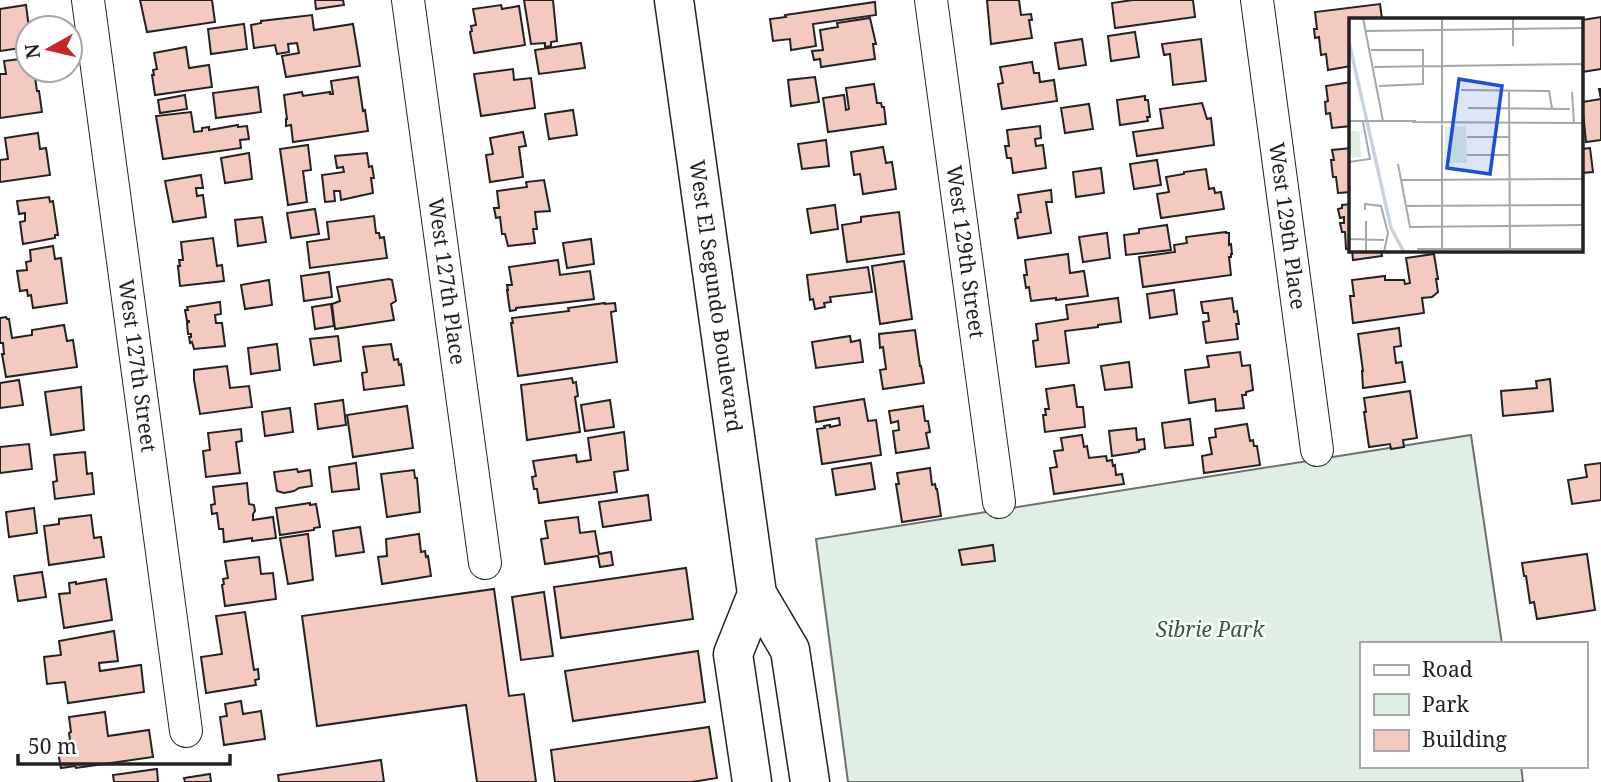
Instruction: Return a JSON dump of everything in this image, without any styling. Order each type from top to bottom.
[{"type":"main road","name":"West El Segundo Boulevard","points":[[674,0],[757,594],[790,650],[810,782]]},
{"type":"main road","name":"West El Segundo Boulevard","points":[[752,782],[733,654],[757,594]]},
{"type":"street","name":"West 127th Street","points":[[88,0],[186,731]]},
{"type":"street","name":"West 127th Place","points":[[408,0],[485,563]]},
{"type":"street","name":"West 129th Street","points":[[931,0],[999,502]]},
{"type":"street","name":"West 129th Place","points":[[1256,0],[1317,450]]},
{"type":"green space","name":"Sibrie Park","points":[[1471,435],[1502,642],[1360,642],[1360,768],[1521,768],[1523,782],[848,782],[816,539]]},
{"type":"building","points":[[140,0],[212,0],[215,22],[147,32]]},
{"type":"building","points":[[315,0],[343,0],[344,5],[316,9]]},
{"type":"building","points":[[524,0],[553,0],[557,41],[551,42],[551,46],[545,47],[545,43],[531,44]]},
{"type":"building","points":[[987,0],[1019,0],[1021,15],[1031,14],[1032,20],[1029,20],[1032,38],[991,44]]},
{"type":"building","points":[[1133,0],[1193,0],[1195,17],[1115,28],[1112,3]]},
{"type":"building","points":[[875,2],[876,15],[813,24],[816,46],[791,50],[790,39],[773,41],[770,19]]},
{"type":"building","points":[[1380,4],[1382,18],[1349,18],[1349,66],[1328,70],[1326,54],[1321,55],[1319,37],[1315,38],[1315,12]]},
{"type":"building","points":[[26,5],[27,14],[14,14],[14,49],[0,51],[0,9]]},
{"type":"building","points":[[501,5],[502,9],[519,6],[525,45],[474,53],[470,32],[471,26],[476,25],[473,9]]},
{"type":"building","points":[[312,15],[314,30],[353,24],[360,66],[286,77],[282,56],[299,53],[297,43],[288,44],[289,52],[277,54],[275,45],[254,48],[251,25],[261,21]]},
{"type":"building","points":[[1601,17],[1601,69],[1584,72],[1584,20]]},
{"type":"building","points":[[870,18],[876,44],[873,44],[875,59],[821,67],[820,59],[814,60],[812,51],[823,50],[820,30],[838,27],[837,23]]},
{"type":"building","points":[[244,24],[247,49],[211,54],[208,29]]},
{"type":"building","points":[[1135,32],[1139,57],[1111,61],[1108,36]]},
{"type":"building","points":[[1082,39],[1086,65],[1059,69],[1055,43]]},
{"type":"building","points":[[1201,39],[1206,81],[1173,85],[1170,54],[1164,55],[1162,44]]},
{"type":"building","points":[[581,43],[585,68],[539,74],[535,50]]},
{"type":"building","points":[[186,47],[189,68],[209,65],[212,87],[155,95],[152,75],[153,70],[157,69],[154,53]]},
{"type":"building","points":[[14,60],[14,84],[36,84],[42,112],[0,118],[0,74],[6,74],[4,61]]},
{"type":"building","points":[[1032,62],[1034,73],[1039,73],[1040,82],[1054,80],[1057,101],[1002,109],[998,84],[1003,83],[1000,67]]},
{"type":"building","points":[[513,69],[514,80],[531,78],[535,108],[481,116],[474,74]]},
{"type":"building","points":[[358,77],[368,131],[293,142],[291,125],[286,126],[284,95],[302,92],[303,96],[330,92],[333,94],[331,81]]},
{"type":"building","points":[[815,77],[819,102],[791,106],[788,80]]},
{"type":"building","points":[[1349,82],[1349,126],[1332,128],[1330,113],[1326,114],[1326,86]]},
{"type":"building","points":[[874,84],[877,103],[884,107],[886,124],[828,132],[823,98],[844,95],[846,110],[849,109],[846,88]]},
{"type":"building","points":[[258,87],[261,112],[216,118],[213,93]]},
{"type":"building","points":[[185,95],[187,109],[160,113],[158,100]]},
{"type":"building","points":[[1145,96],[1145,100],[1148,100],[1148,121],[1120,125],[1117,100]]},
{"type":"building","points":[[1601,99],[1601,140],[1586,142],[1584,102]]},
{"type":"building","points":[[1202,103],[1207,119],[1211,118],[1214,145],[1137,156],[1133,132],[1163,128],[1160,109]]},
{"type":"building","points":[[1089,104],[1093,129],[1065,133],[1061,108]]},
{"type":"building","points":[[573,110],[577,135],[549,139],[545,114]]},
{"type":"building","points":[[191,112],[194,132],[209,127],[209,130],[247,126],[249,139],[240,140],[241,148],[163,159],[156,116]]},
{"type":"building","points":[[1040,126],[1041,138],[1035,139],[1036,146],[1043,145],[1046,168],[1013,173],[1011,158],[1007,158],[1005,146],[1009,146],[1007,130]]},
{"type":"building","points":[[523,132],[526,146],[519,147],[523,177],[490,182],[486,155],[493,154],[490,138]]},
{"type":"building","points":[[38,133],[40,149],[46,148],[50,175],[0,182],[0,160],[8,159],[5,138]]},
{"type":"building","points":[[826,140],[829,166],[802,169],[798,144]]},
{"type":"building","points":[[308,145],[311,170],[303,171],[307,202],[288,205],[280,149]]},
{"type":"building","points":[[883,147],[886,163],[892,162],[896,189],[863,194],[860,174],[854,175],[851,152]]},
{"type":"building","points":[[1349,148],[1349,192],[1338,193],[1336,177],[1333,177],[1332,150]]},
{"type":"building","points":[[1590,148],[1593,172],[1584,173],[1584,149]]},
{"type":"building","points":[[249,153],[252,179],[225,183],[221,158]]},
{"type":"building","points":[[367,153],[374,178],[371,178],[373,193],[341,200],[340,191],[334,191],[335,201],[325,202],[322,175],[344,172],[343,167],[337,168],[335,156]]},
{"type":"building","points":[[1157,160],[1161,185],[1134,189],[1130,164]]},
{"type":"building","points":[[1101,168],[1104,193],[1076,197],[1073,172]]},
{"type":"building","points":[[1206,169],[1209,189],[1214,188],[1215,193],[1221,192],[1224,209],[1161,218],[1157,194],[1169,192],[1166,177]]},
{"type":"building","points":[[201,175],[203,188],[196,188],[197,196],[203,195],[206,217],[173,222],[165,181]]},
{"type":"building","points":[[544,180],[550,211],[535,212],[535,243],[508,246],[505,234],[502,234],[500,217],[496,218],[494,208],[499,208],[497,191],[527,187],[526,182]]},
{"type":"building","points":[[1051,190],[1052,202],[1046,202],[1051,233],[1018,238],[1015,219],[1018,218],[1017,213],[1021,212],[1018,195]]},
{"type":"building","points":[[49,197],[50,202],[53,201],[58,235],[55,235],[55,238],[23,244],[20,222],[25,221],[25,213],[19,214],[17,201]]},
{"type":"building","points":[[1349,204],[1349,248],[1346,249],[1345,232],[1342,232],[1340,223],[1344,223],[1344,217],[1340,218],[1338,209],[1342,208],[1342,205]]},
{"type":"building","points":[[835,205],[838,229],[811,233],[807,209]]},
{"type":"building","points":[[315,209],[319,234],[291,238],[287,213]]},
{"type":"building","points":[[899,212],[904,254],[847,262],[842,225],[861,222],[861,217]]},
{"type":"building","points":[[374,216],[376,233],[379,233],[380,238],[384,237],[387,258],[310,268],[307,242],[329,239],[327,222]]},
{"type":"building","points":[[262,217],[266,242],[238,246],[235,220]]},
{"type":"building","points":[[1167,225],[1171,250],[1126,255],[1124,235],[1139,233],[1139,229]]},
{"type":"building","points":[[1107,233],[1110,258],[1083,262],[1079,237]]},
{"type":"building","points":[[1229,233],[1229,245],[1231,244],[1231,275],[1143,287],[1139,257],[1175,252],[1174,245],[1187,243],[1186,237]]},
{"type":"building","points":[[213,238],[217,266],[222,265],[224,281],[180,286],[178,266],[179,260],[183,260],[181,242]]},
{"type":"building","points":[[591,239],[594,264],[567,268],[563,243]]},
{"type":"building","points":[[53,246],[55,259],[61,258],[67,303],[33,308],[31,295],[28,296],[27,290],[20,291],[17,271],[27,270],[26,262],[31,261],[30,250]]},
{"type":"building","points":[[1352,252],[1381,252],[1382,256],[1353,260]]},
{"type":"building","points":[[1068,254],[1070,273],[1084,271],[1088,296],[1031,301],[1024,275],[1027,275],[1025,260]]},
{"type":"building","points":[[1434,254],[1438,292],[1432,297],[1422,298],[1424,313],[1353,323],[1350,296],[1354,296],[1352,280],[1385,276],[1385,280],[1404,280],[1405,284],[1410,283],[1406,258]]},
{"type":"building","points":[[558,260],[560,275],[590,271],[594,299],[516,308],[510,311],[507,285],[512,285],[509,267]]},
{"type":"building","points":[[904,261],[912,319],[880,324],[872,266]]},
{"type":"building","points":[[868,267],[872,292],[830,297],[831,302],[824,303],[825,307],[815,309],[813,299],[810,300],[807,275]]},
{"type":"building","points":[[329,272],[332,297],[304,301],[301,276]]},
{"type":"building","points":[[269,280],[272,305],[245,309],[241,285]]},
{"type":"building","points":[[392,280],[396,301],[391,304],[394,320],[335,329],[332,304],[340,301],[337,287]]},
{"type":"building","points":[[1174,290],[1177,314],[1150,318],[1147,294]]},
{"type":"building","points":[[1118,298],[1121,322],[1065,331],[1069,363],[1036,367],[1033,341],[1038,340],[1036,324],[1068,319],[1066,305]]},
{"type":"building","points":[[1232,298],[1239,324],[1236,324],[1238,339],[1206,343],[1203,322],[1209,321],[1208,313],[1203,313],[1201,302]]},
{"type":"building","points":[[220,302],[221,314],[215,315],[216,323],[222,323],[225,346],[194,349],[192,342],[190,343],[191,334],[188,334],[189,321],[185,310],[188,310],[187,307]]},
{"type":"building","points":[[615,303],[616,311],[611,312],[617,362],[518,376],[512,318],[569,311],[568,308]]},
{"type":"building","points":[[331,304],[334,326],[315,329],[312,307]]},
{"type":"building","points":[[0,318],[9,319],[12,338],[32,335],[32,330],[64,325],[67,341],[73,340],[77,367],[6,377],[3,343],[0,343]]},
{"type":"building","points":[[1399,328],[1401,346],[1394,347],[1396,363],[1402,362],[1405,382],[1363,388],[1358,334]]},
{"type":"building","points":[[915,330],[924,383],[883,389],[880,370],[886,369],[879,334]]},
{"type":"building","points":[[338,336],[341,361],[314,365],[310,339]]},
{"type":"building","points":[[850,336],[851,342],[860,340],[863,362],[816,368],[812,342]]},
{"type":"building","points":[[277,344],[280,370],[251,374],[248,348]]},
{"type":"building","points":[[391,344],[394,360],[398,359],[399,365],[401,364],[404,385],[364,390],[362,373],[367,372],[363,347]]},
{"type":"building","points":[[1240,352],[1242,366],[1250,365],[1253,390],[1242,395],[1244,408],[1216,411],[1215,399],[1189,403],[1185,370],[1209,367],[1207,356]]},
{"type":"building","points":[[1129,362],[1132,387],[1105,390],[1101,366]]},
{"type":"building","points":[[227,366],[230,388],[249,386],[252,407],[200,414],[194,370]]},
{"type":"building","points":[[572,378],[573,383],[576,382],[578,396],[575,397],[580,432],[527,440],[521,385]]},
{"type":"building","points":[[1550,379],[1553,411],[1503,416],[1501,391],[1537,388],[1536,381]]},
{"type":"building","points":[[19,380],[23,405],[0,408],[0,383]]},
{"type":"building","points":[[1074,385],[1077,407],[1083,407],[1085,427],[1045,432],[1043,415],[1046,415],[1045,409],[1049,409],[1046,389]]},
{"type":"building","points":[[81,387],[84,430],[51,435],[45,392]]},
{"type":"building","points":[[1410,391],[1417,438],[1403,440],[1404,447],[1391,449],[1390,444],[1369,447],[1364,398]]},
{"type":"building","points":[[864,399],[868,421],[876,420],[881,455],[822,464],[817,429],[840,425],[839,418],[816,422],[814,407]]},
{"type":"building","points":[[343,400],[346,425],[318,429],[315,404]]},
{"type":"building","points":[[610,400],[614,427],[585,431],[581,405]]},
{"type":"building","points":[[407,406],[413,448],[353,457],[347,415]]},
{"type":"building","points":[[923,406],[930,432],[926,433],[929,448],[896,453],[893,431],[899,430],[898,421],[891,423],[889,411]]},
{"type":"building","points":[[290,408],[293,432],[265,436],[262,412]]},
{"type":"building","points":[[1190,419],[1193,445],[1165,448],[1162,423]]},
{"type":"building","points":[[1247,424],[1250,441],[1253,440],[1254,446],[1257,446],[1260,465],[1204,473],[1202,456],[1212,454],[1209,438],[1216,437],[1215,429]]},
{"type":"building","points":[[1136,428],[1137,440],[1144,439],[1145,449],[1112,456],[1109,431]]},
{"type":"building","points":[[241,429],[242,441],[236,442],[240,473],[206,477],[203,451],[210,450],[208,433]]},
{"type":"building","points":[[624,432],[628,470],[614,472],[617,492],[539,503],[532,477],[536,476],[533,461],[576,455],[577,462],[591,460],[588,438]]},
{"type":"building","points":[[1082,435],[1089,458],[1106,456],[1107,461],[1112,460],[1116,475],[1122,474],[1124,484],[1054,494],[1050,468],[1057,467],[1054,451],[1063,450],[1061,438]]},
{"type":"building","points":[[29,444],[32,469],[0,473],[0,447]]},
{"type":"building","points":[[85,452],[87,474],[92,473],[94,494],[55,499],[53,482],[57,481],[54,455]]},
{"type":"building","points":[[356,463],[359,489],[332,492],[329,467]]},
{"type":"building","points":[[871,463],[875,489],[836,495],[832,469]]},
{"type":"building","points":[[1601,463],[1601,500],[1572,504],[1568,480],[1587,477],[1585,465]]},
{"type":"building","points":[[930,468],[932,485],[935,484],[937,489],[941,516],[902,522],[896,484],[899,484],[897,473]]},
{"type":"building","points":[[297,469],[298,472],[310,470],[312,486],[284,493],[277,491],[274,472]]},
{"type":"building","points":[[414,470],[420,512],[387,517],[381,474]]},
{"type":"building","points":[[247,483],[249,504],[254,505],[255,511],[253,520],[273,517],[276,538],[224,542],[217,513],[212,514],[211,505],[215,504],[213,487]]},
{"type":"building","points":[[648,495],[651,520],[603,527],[599,502]]},
{"type":"building","points":[[316,504],[320,527],[280,535],[276,508]]},
{"type":"building","points":[[34,508],[37,533],[9,537],[6,512]]},
{"type":"building","points":[[91,515],[94,538],[101,537],[104,557],[49,565],[44,526],[59,524],[59,519]]},
{"type":"building","points":[[578,517],[580,533],[595,531],[599,554],[611,552],[613,565],[600,567],[598,556],[545,564],[541,539],[548,538],[545,521]]},
{"type":"building","points":[[360,527],[364,552],[336,556],[333,531]]},
{"type":"building","points":[[308,534],[313,580],[288,584],[280,538]]},
{"type":"building","points":[[419,534],[421,552],[425,551],[426,557],[428,556],[431,576],[382,584],[378,557],[387,556],[386,539]]},
{"type":"building","points":[[993,545],[995,561],[962,565],[959,550]]},
{"type":"building","points":[[1587,554],[1595,610],[1537,619],[1534,602],[1530,603],[1522,563]]},
{"type":"building","points":[[259,557],[261,574],[273,573],[276,599],[225,606],[222,585],[223,579],[228,578],[225,561]]},
{"type":"building","points":[[686,568],[693,619],[561,638],[554,587]]},
{"type":"building","points":[[42,572],[46,597],[18,601],[14,576]]},
{"type":"building","points":[[106,579],[112,620],[64,628],[59,594],[70,593],[69,583]]},
{"type":"building","points":[[494,589],[509,696],[524,694],[536,782],[477,782],[466,705],[317,726],[302,616]]},
{"type":"building","points":[[544,592],[553,656],[521,660],[512,597]]},
{"type":"building","points":[[245,612],[254,670],[258,669],[259,679],[255,680],[256,685],[206,693],[201,657],[222,654],[216,616]]},
{"type":"building","points":[[114,631],[118,661],[99,663],[100,671],[141,665],[144,692],[68,703],[65,682],[47,684],[44,657],[61,655],[59,641]]},
{"type":"building","points":[[698,651],[705,702],[573,721],[565,671]]},
{"type":"building","points":[[241,701],[243,714],[261,711],[265,739],[224,745],[220,717],[227,716],[225,704]]},
{"type":"building","points":[[105,712],[108,736],[149,730],[153,757],[61,768],[58,752],[63,752],[70,740],[69,717]]},
{"type":"building","points":[[709,727],[717,778],[692,782],[555,782],[551,750]]},
{"type":"building","points":[[381,760],[384,782],[279,782],[278,775]]},
{"type":"building","points":[[157,769],[158,782],[114,782],[113,775]]},
{"type":"building","points":[[210,774],[211,782],[185,782],[184,778]]}]
